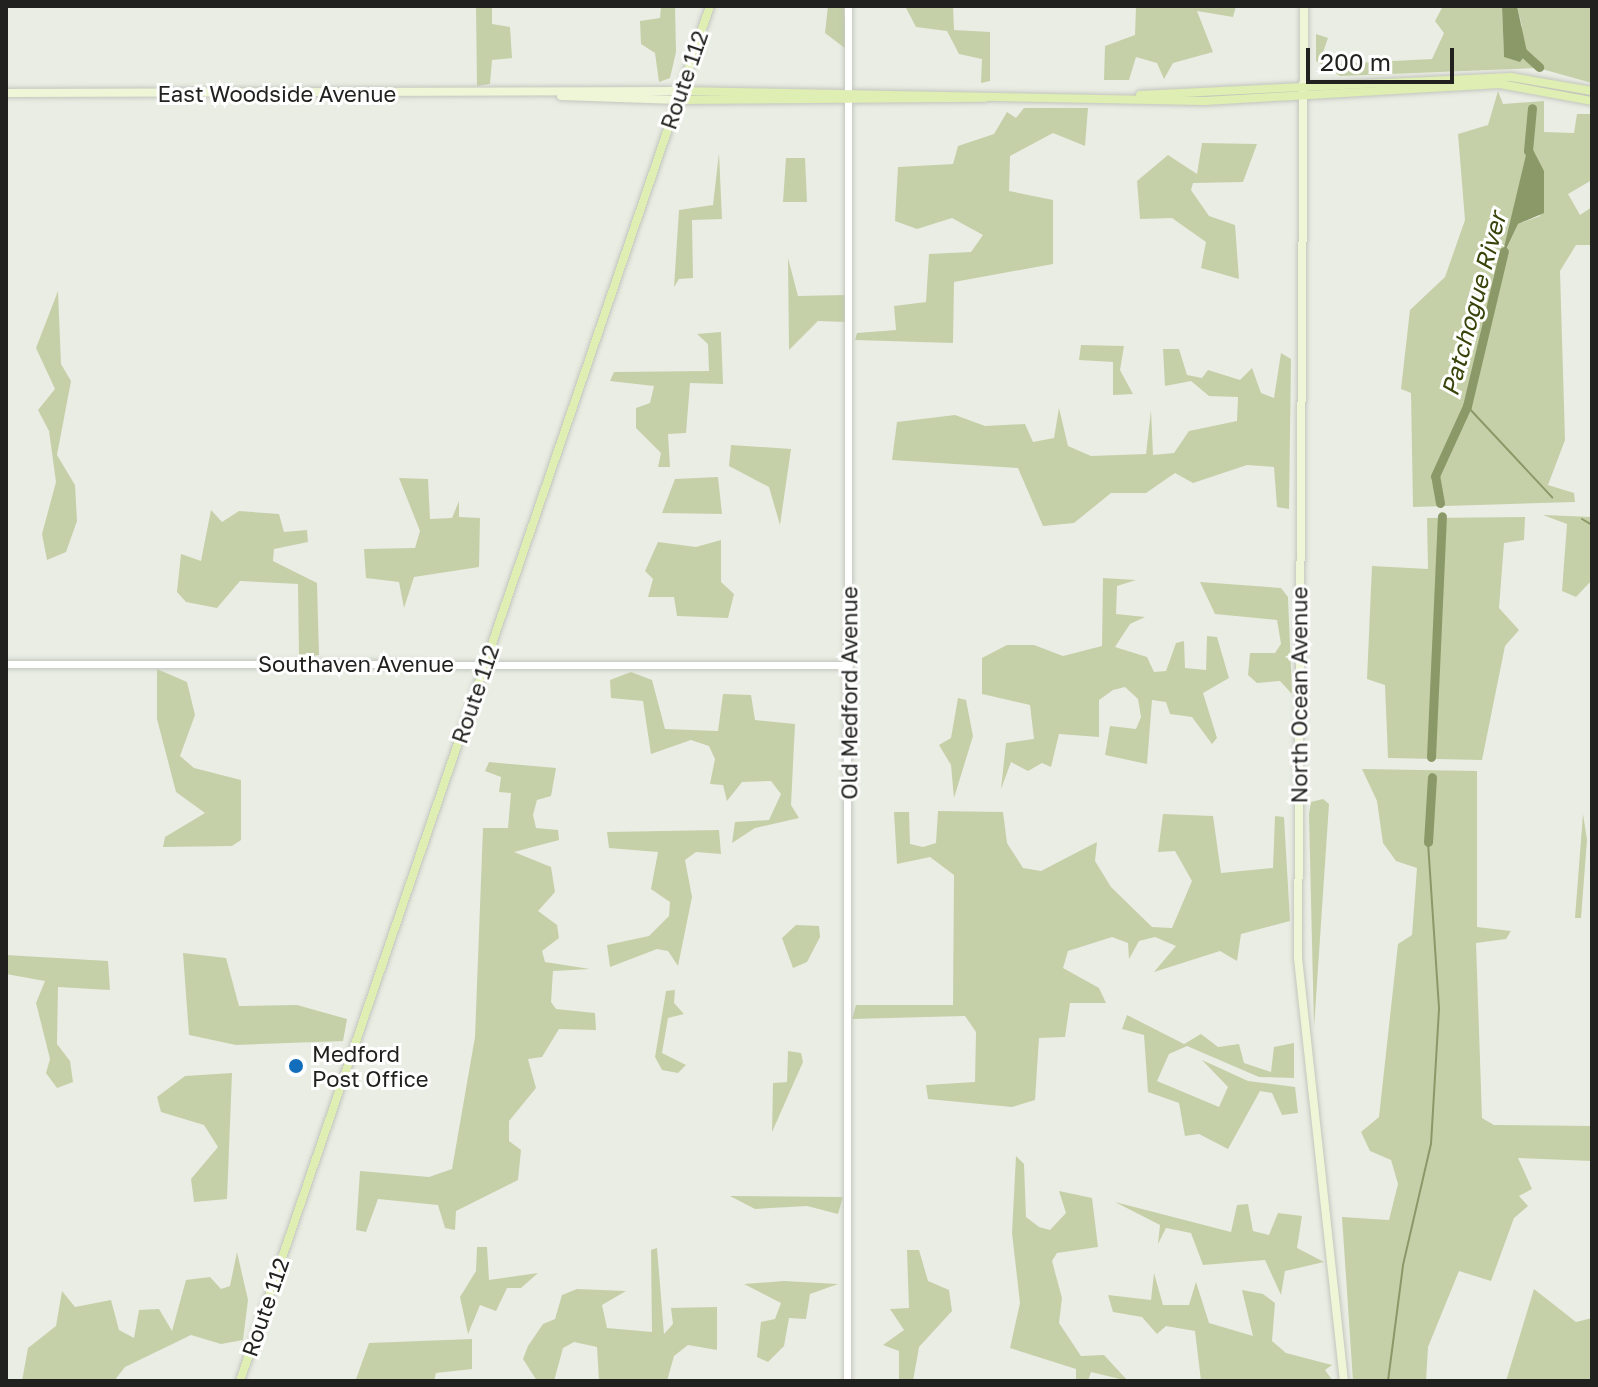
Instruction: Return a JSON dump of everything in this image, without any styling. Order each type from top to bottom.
[{"type":"main road","name":"Route 112","points":[[240,1381],[710,6]]},
{"type":"main road","name":"North Ocean Avenue","points":[[1304,6],[1298,958],[1344,1381]]},
{"type":"main road","points":[[1304,91],[1511,77],[1592,91]]},
{"type":"main road","points":[[851,96],[1119,97],[1500,84],[1592,101]]},
{"type":"main road","points":[[851,96],[891,92],[994,97]]},
{"type":"main road","name":"East Woodside Avenue","points":[[6,93],[851,96]]},
{"type":"street","name":"Old Medford Avenue","points":[[847,1381],[851,96],[848,6]]},
{"type":"street","name":"Southaven Avenue","points":[[6,664],[849,665]]},
{"type":"shaded area","points":[[476,6],[492,6],[492,24],[510,27],[512,58],[492,60],[490,84],[477,86]]},
{"type":"shaded area","points":[[661,6],[675,6],[676,52],[670,78],[659,82],[655,53],[641,44],[640,21],[660,18]]},
{"type":"shaded area","points":[[828,6],[844,6],[846,49],[825,33]]},
{"type":"shaded area","points":[[905,6],[953,6],[954,30],[990,32],[990,81],[981,83],[982,59],[959,54],[947,31],[916,27]]},
{"type":"shaded area","points":[[1136,6],[1236,6],[1233,17],[1197,11],[1213,52],[1173,63],[1164,79],[1157,63],[1136,57],[1129,80],[1104,80],[1105,46],[1135,35]]},
{"type":"shaded area","points":[[1443,6],[1502,6],[1504,57],[1522,26],[1517,6],[1592,6],[1592,83],[1538,68],[1340,76],[1316,61],[1316,34],[1328,38],[1321,58],[1335,64],[1432,59],[1444,33],[1435,21]]},
{"type":"shaded area","points":[[1502,6],[1517,6],[1527,52],[1520,62],[1504,57]]},
{"type":"shaded area","points":[[1498,91],[1503,104],[1544,101],[1544,132],[1574,133],[1577,114],[1592,114],[1592,180],[1568,194],[1580,215],[1592,207],[1592,245],[1576,245],[1560,271],[1565,440],[1548,485],[1574,493],[1575,502],[1413,507],[1411,393],[1401,389],[1410,310],[1445,277],[1465,220],[1458,134],[1488,125]],"holes":[[[1529,142],[1540,216],[1518,224],[1505,252]]]},
{"type":"shaded area","points":[[1024,108],[1088,108],[1085,146],[1053,133],[1010,156],[1009,191],[1053,200],[1053,264],[954,282],[953,343],[855,340],[857,333],[896,330],[894,306],[926,302],[929,254],[971,252],[983,235],[952,218],[917,229],[895,221],[898,167],[953,164],[958,146],[994,134],[1007,112],[1016,118]]},
{"type":"shaded area","points":[[1529,142],[1544,171],[1544,213],[1518,224],[1501,260]]},
{"type":"shaded area","points":[[1202,143],[1257,144],[1243,182],[1193,183],[1191,190],[1209,216],[1235,225],[1239,279],[1201,268],[1206,242],[1172,218],[1140,219],[1137,181],[1168,155],[1197,174]]},
{"type":"shaded area","points":[[719,153],[722,219],[692,220],[693,278],[679,279],[674,287],[679,210],[713,205]]},
{"type":"shaded area","points":[[786,158],[805,158],[807,202],[783,202]]},
{"type":"shaded area","points":[[788,258],[798,296],[846,295],[846,322],[818,321],[789,350]]},
{"type":"shaded area","points":[[58,291],[61,364],[71,381],[57,455],[75,485],[77,521],[66,552],[47,560],[42,534],[56,482],[49,431],[38,410],[55,389],[36,348]]},
{"type":"shaded area","points":[[721,332],[723,384],[690,383],[686,433],[668,434],[670,467],[658,467],[661,453],[636,428],[636,408],[650,403],[654,386],[610,381],[614,372],[709,371],[708,344],[697,334]]},
{"type":"shaded area","points":[[1081,345],[1124,346],[1120,370],[1133,394],[1113,395],[1113,362],[1079,360]]},
{"type":"shaded area","points":[[1163,349],[1179,349],[1187,375],[1202,378],[1208,370],[1240,380],[1252,368],[1261,393],[1274,398],[1281,353],[1291,359],[1289,509],[1277,507],[1274,467],[1247,465],[1193,483],[1175,473],[1146,493],[1111,493],[1074,523],[1043,526],[1018,468],[892,460],[897,422],[955,415],[985,426],[1025,424],[1033,442],[1054,438],[1059,408],[1068,446],[1091,456],[1146,454],[1151,410],[1153,455],[1174,453],[1189,431],[1237,421],[1238,397],[1209,396],[1191,381],[1165,386]]},
{"type":"shaded area","points":[[731,445],[791,449],[780,525],[769,487],[729,466]]},
{"type":"shaded area","points":[[718,477],[722,514],[662,513],[675,479]]},
{"type":"shaded area","points":[[399,478],[428,479],[430,519],[452,518],[459,501],[459,517],[480,518],[479,567],[414,577],[404,608],[399,582],[366,578],[364,549],[415,548],[420,531]]},
{"type":"shaded area","points":[[211,510],[222,522],[239,511],[279,514],[284,532],[307,530],[308,542],[274,549],[273,561],[317,583],[319,655],[299,658],[298,584],[240,581],[217,608],[186,602],[177,592],[181,554],[201,561]]},
{"type":"shaded area","points":[[1543,515],[1592,517],[1592,580],[1576,597],[1562,591],[1567,524]]},
{"type":"shaded area","points":[[1525,517],[1524,540],[1504,543],[1499,608],[1519,630],[1505,646],[1482,760],[1388,758],[1385,685],[1367,679],[1372,566],[1428,569],[1427,518]]},
{"type":"shaded area","points":[[721,540],[721,582],[734,594],[728,618],[677,616],[674,597],[648,597],[653,579],[645,571],[658,542],[696,547]]},
{"type":"shaded area","points":[[1103,578],[1136,580],[1117,586],[1116,614],[1145,617],[1130,624],[1115,647],[1147,657],[1154,672],[1166,671],[1176,643],[1184,641],[1185,668],[1206,670],[1207,636],[1217,637],[1229,678],[1203,693],[1217,738],[1212,744],[1192,717],[1170,714],[1166,702],[1152,700],[1147,764],[1105,755],[1110,726],[1136,729],[1141,717],[1138,699],[1125,687],[1113,690],[1099,700],[1099,737],[1059,734],[1051,767],[1042,763],[1028,771],[1011,762],[1001,789],[1006,743],[1034,739],[1030,705],[982,694],[982,658],[1007,645],[1034,645],[1063,656],[1102,646]]},
{"type":"shaded area","points":[[1200,582],[1281,588],[1288,597],[1292,694],[1280,681],[1257,683],[1248,675],[1250,653],[1275,653],[1281,644],[1277,620],[1215,614]]},
{"type":"shaded area","points":[[157,669],[187,682],[195,715],[180,756],[194,768],[241,780],[241,840],[232,846],[163,847],[165,837],[205,813],[176,792],[157,719]]},
{"type":"shaded area","points":[[631,672],[652,680],[665,729],[718,731],[723,694],[751,695],[755,720],[795,724],[791,805],[799,818],[755,828],[732,843],[735,822],[769,820],[781,794],[771,781],[742,782],[727,801],[723,785],[710,784],[715,759],[709,746],[691,740],[651,754],[643,701],[611,698],[610,680]]},
{"type":"shaded area","points":[[958,698],[966,700],[973,736],[954,798],[951,765],[939,745],[951,738]]},
{"type":"shaded area","points":[[489,762],[556,768],[551,796],[537,800],[533,815],[536,828],[558,830],[559,840],[514,852],[551,867],[555,892],[538,911],[557,925],[559,938],[542,951],[545,962],[590,969],[553,971],[551,1002],[556,1009],[595,1013],[596,1030],[559,1029],[542,1057],[528,1059],[536,1088],[509,1121],[509,1141],[521,1150],[518,1180],[456,1211],[455,1230],[445,1228],[438,1205],[378,1199],[366,1232],[356,1230],[360,1171],[429,1177],[452,1169],[475,1037],[483,828],[508,828],[511,793],[499,792],[501,777],[485,771]]},
{"type":"shaded area","points":[[1362,769],[1477,771],[1477,927],[1511,931],[1506,939],[1476,943],[1482,1118],[1494,1125],[1592,1126],[1592,1161],[1518,1158],[1532,1189],[1519,1196],[1528,1206],[1514,1218],[1491,1281],[1459,1271],[1428,1347],[1426,1381],[1353,1381],[1342,1217],[1389,1220],[1398,1184],[1391,1160],[1370,1151],[1361,1132],[1379,1117],[1398,944],[1412,935],[1417,868],[1396,861],[1383,843],[1377,801]]},
{"type":"shaded area","points":[[1323,799],[1329,804],[1314,1028],[1309,814],[1311,802]]},
{"type":"shaded area","points":[[938,811],[1003,812],[1007,843],[1023,868],[1041,871],[1097,842],[1095,861],[1111,887],[1152,927],[1172,928],[1192,881],[1175,851],[1158,852],[1163,814],[1213,816],[1221,873],[1273,868],[1275,816],[1284,817],[1290,921],[1241,934],[1237,961],[1220,951],[1154,972],[1176,946],[1155,937],[1139,941],[1129,959],[1128,943],[1112,937],[1068,951],[1063,968],[1099,988],[1106,1003],[1070,1003],[1065,1037],[1039,1038],[1035,1100],[1012,1107],[928,1099],[926,1085],[975,1082],[976,1032],[965,1016],[852,1019],[856,1005],[953,1005],[954,875],[930,857],[897,864],[894,812],[909,812],[910,844],[923,847],[936,843]]},
{"type":"shaded area","points":[[1583,814],[1587,840],[1581,918],[1575,918]]},
{"type":"shaded area","points":[[719,830],[721,854],[696,852],[685,860],[692,897],[678,966],[668,951],[657,949],[610,967],[607,945],[649,936],[669,916],[670,902],[651,889],[658,852],[609,848],[607,832]]},
{"type":"shaded area","points":[[796,925],[819,926],[820,937],[807,962],[793,968],[782,938]]},
{"type":"shaded area","points":[[183,953],[226,958],[239,1006],[297,1005],[347,1019],[343,1041],[236,1045],[189,1035]]},
{"type":"shaded area","points":[[6,955],[108,961],[110,990],[58,987],[57,1044],[70,1061],[73,1082],[57,1088],[46,1073],[50,1059],[36,1003],[45,981],[6,974]]},
{"type":"shaded area","points":[[675,990],[674,1003],[684,1014],[668,1018],[662,1053],[686,1065],[678,1073],[662,1070],[655,1057],[666,991]]},
{"type":"shaded area","points":[[1127,1015],[1184,1044],[1201,1034],[1218,1047],[1239,1044],[1244,1063],[1271,1072],[1274,1047],[1294,1043],[1294,1078],[1259,1077],[1187,1046],[1169,1054],[1157,1081],[1219,1107],[1228,1087],[1202,1060],[1248,1081],[1295,1087],[1298,1113],[1282,1115],[1272,1093],[1260,1091],[1228,1149],[1199,1134],[1185,1136],[1179,1103],[1148,1092],[1144,1035],[1122,1029]]},
{"type":"shaded area","points":[[788,1051],[801,1053],[803,1062],[772,1132],[773,1083],[787,1082]]},
{"type":"shaded area","points":[[232,1073],[227,1199],[194,1202],[191,1179],[218,1147],[204,1125],[161,1112],[157,1097],[185,1076]]},
{"type":"shaded area","points":[[1016,1156],[1024,1164],[1026,1217],[1039,1227],[1050,1230],[1066,1213],[1059,1191],[1092,1198],[1098,1247],[1057,1253],[1052,1261],[1062,1298],[1059,1323],[1081,1356],[1104,1355],[1128,1381],[1091,1372],[1088,1381],[1076,1381],[1076,1369],[1010,1348],[1020,1303],[1012,1233]]},
{"type":"shaded area","points":[[730,1196],[843,1197],[838,1214],[807,1206],[755,1209]]},
{"type":"shaded area","points":[[1115,1202],[1231,1232],[1237,1205],[1248,1204],[1253,1231],[1269,1235],[1278,1213],[1302,1216],[1297,1248],[1324,1262],[1285,1271],[1281,1295],[1265,1260],[1203,1265],[1191,1233],[1166,1228],[1158,1244],[1160,1225]]},
{"type":"shaded area","points":[[477,1247],[487,1247],[489,1280],[538,1273],[521,1288],[507,1288],[496,1311],[480,1305],[468,1334],[460,1297],[476,1271]]},
{"type":"shaded area","points":[[657,1248],[664,1334],[673,1324],[671,1308],[717,1307],[717,1350],[688,1345],[674,1356],[667,1381],[599,1381],[597,1347],[574,1342],[563,1348],[554,1381],[537,1381],[523,1359],[543,1324],[555,1319],[562,1295],[577,1289],[626,1291],[602,1305],[607,1328],[652,1332],[651,1250]]},
{"type":"shaded area","points":[[907,1250],[919,1250],[928,1281],[949,1290],[952,1311],[919,1347],[913,1381],[899,1381],[899,1351],[883,1345],[904,1330],[890,1309],[909,1308]]},
{"type":"shaded area","points":[[237,1252],[248,1300],[243,1340],[221,1344],[191,1335],[125,1367],[114,1381],[22,1381],[28,1348],[56,1326],[62,1291],[75,1307],[111,1300],[119,1330],[134,1338],[139,1310],[159,1309],[172,1331],[186,1280],[210,1277],[221,1289],[230,1286]]},
{"type":"shaded area","points":[[1154,1273],[1163,1305],[1189,1305],[1196,1282],[1209,1323],[1253,1336],[1242,1290],[1263,1294],[1275,1303],[1272,1341],[1286,1353],[1332,1365],[1325,1370],[1333,1381],[1201,1381],[1195,1331],[1166,1326],[1157,1334],[1142,1317],[1113,1312],[1108,1295],[1151,1300]]},
{"type":"shaded area","points":[[784,1281],[838,1284],[810,1294],[806,1319],[789,1318],[784,1346],[768,1362],[757,1357],[761,1322],[775,1319],[781,1303],[744,1284]]},
{"type":"shaded area","points":[[1534,1289],[1576,1322],[1592,1318],[1592,1381],[1506,1381]]},
{"type":"shaded area","points":[[472,1339],[472,1369],[436,1373],[434,1381],[324,1381],[356,1379],[369,1343]]},
{"type":"waterway","name":"Patchogue River","points":[[1517,47],[1539,67]]},
{"type":"waterway","name":"Patchogue River","points":[[1528,151],[1532,108]]},
{"type":"waterway","name":"Patchogue River","points":[[1440,503],[1435,476],[1467,406],[1504,251]]},
{"type":"waterway","points":[[1467,406],[1552,497]]},
{"type":"waterway","name":"Patchogue River","points":[[1431,757],[1442,516]]},
{"type":"waterway","points":[[1582,519],[1592,525]]},
{"type":"waterway","name":"Patchogue River","points":[[1428,842],[1432,777]]},
{"type":"waterway","points":[[1388,1381],[1403,1265],[1431,1144],[1439,1008],[1428,842]]},
{"type":"place","name":"Medford Post Office","points":[[296,1066]]}]
